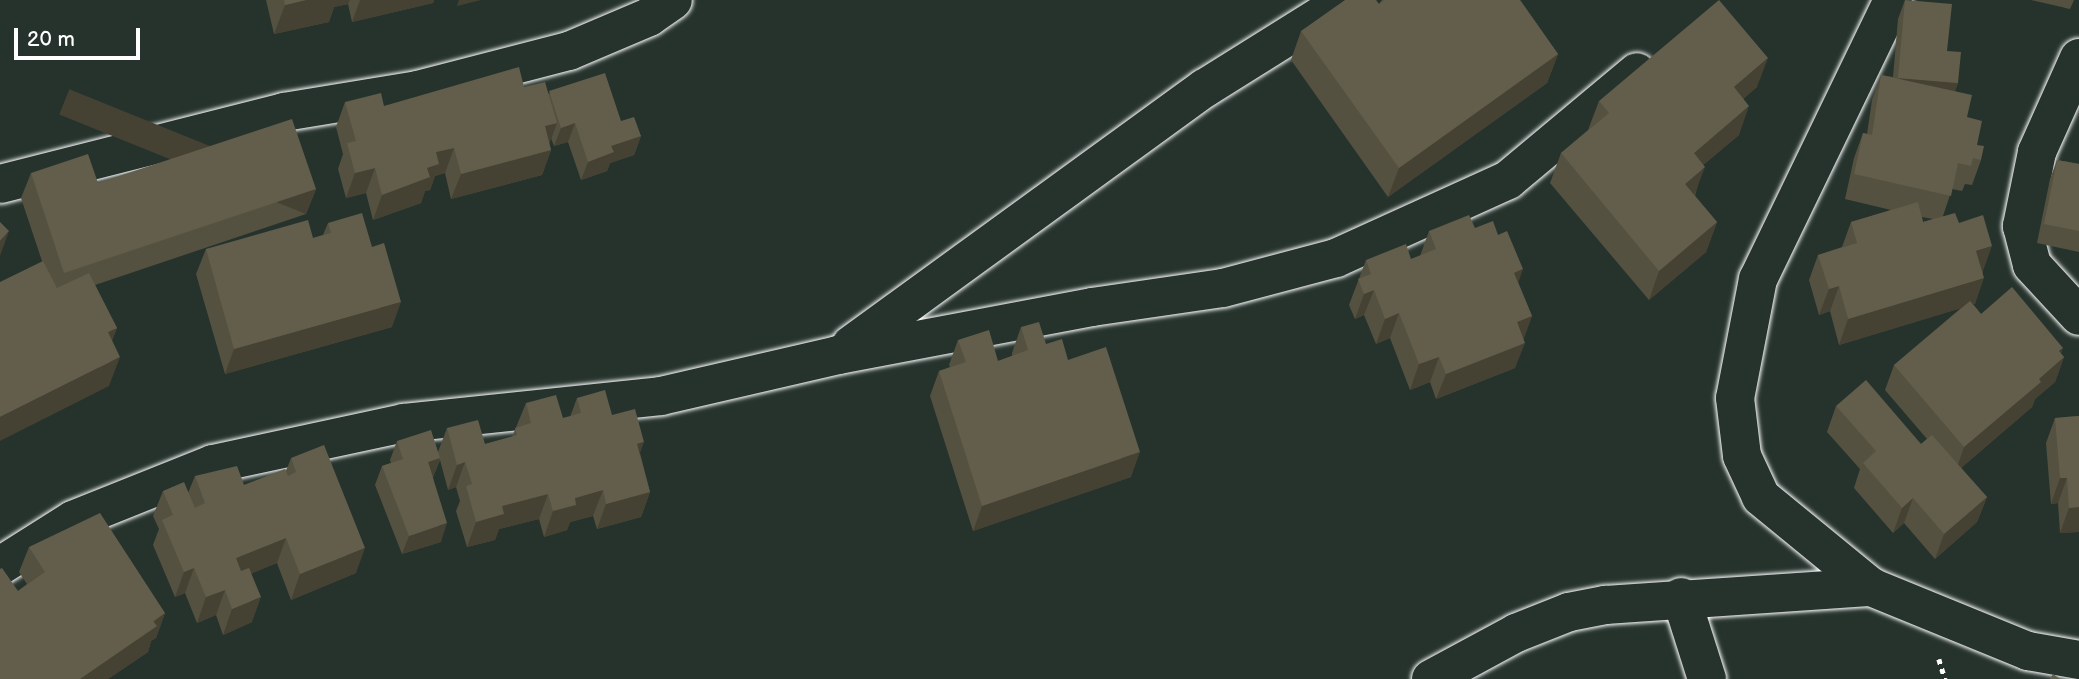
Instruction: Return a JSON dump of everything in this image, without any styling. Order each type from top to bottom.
[{"type":"street","points":[[0,184],[284,112],[418,90],[569,51],[649,17],[673,0]]},
{"type":"street","points":[[838,355],[1205,89],[1346,0]]},
{"type":"street","points":[[1893,0],[1758,279],[1735,398],[1742,456],[1761,498],[1871,587],[2028,651],[2079,660]]},
{"type":"street","points":[[0,566],[73,520],[213,464],[404,423],[661,396],[838,355],[1092,307],[1223,288],[1336,258],[1508,180],[1662,51]]},
{"type":"street","points":[[2079,58],[2037,152],[2022,226],[2032,265],[2079,316]]},
{"type":"street","points":[[1431,679],[1517,633],[1570,612],[1681,597],[1871,587]]},
{"type":"street","points":[[1681,597],[1707,679]]},
{"type":"building","points":[[284,0],[306,0],[285,5]]},
{"type":"building","points":[[1345,0],[1376,0],[1379,4],[1384,0],[1520,0],[1558,54],[1399,168],[1301,31]]},
{"type":"building","points":[[1719,0],[1768,58],[1734,87],[1749,106],[1694,153],[1705,167],[1685,184],[1717,222],[1659,271],[1561,153],[1609,113],[1599,101]]},
{"type":"building","points":[[1905,0],[1952,4],[1947,51],[1961,52],[1958,83],[1898,78]]},
{"type":"building","points":[[519,67],[524,87],[545,82],[557,123],[545,126],[551,150],[461,174],[454,148],[436,152],[439,164],[427,168],[430,177],[382,195],[375,168],[355,173],[347,143],[356,141],[345,102],[381,93],[384,106]]},
{"type":"building","points":[[605,73],[621,121],[634,117],[641,136],[611,146],[614,152],[588,162],[575,123],[561,128],[549,91]]},
{"type":"building","points":[[1881,75],[1972,95],[1967,117],[1982,121],[1977,145],[1984,146],[1981,160],[1973,158],[1971,166],[1958,163],[1951,196],[1854,174],[1863,133],[1872,135]]},
{"type":"building","points":[[292,119],[316,189],[64,273],[31,173],[88,154],[98,183]]},
{"type":"building","points":[[2057,160],[2079,164],[2079,231],[2044,224]]},
{"type":"building","points":[[1918,202],[1923,222],[1955,213],[1959,223],[1983,215],[1992,246],[1976,251],[1984,278],[1848,319],[1839,286],[1829,289],[1818,255],[1857,243],[1851,222]]},
{"type":"building","points":[[362,213],[372,247],[384,243],[401,302],[234,349],[206,249],[308,220],[313,238],[331,233],[328,223]]},
{"type":"building","points":[[1469,215],[1475,228],[1493,221],[1498,235],[1507,231],[1523,269],[1514,273],[1532,316],[1517,322],[1525,343],[1446,374],[1439,357],[1419,364],[1399,313],[1385,319],[1374,290],[1364,294],[1358,279],[1371,274],[1366,260],[1406,244],[1411,259],[1436,249],[1429,231]]},
{"type":"building","points":[[0,222],[9,231],[0,241]]},
{"type":"building","points":[[43,261],[57,288],[89,273],[117,328],[108,332],[120,357],[0,417],[0,282]]},
{"type":"building","points":[[2012,287],[2063,348],[2059,351],[2064,357],[2039,379],[2041,382],[1964,447],[1894,365],[1970,301],[1981,314]]},
{"type":"building","points":[[1039,322],[1046,344],[1062,339],[1068,360],[1106,347],[1140,452],[982,506],[939,371],[966,362],[958,340],[989,330],[998,361],[1028,350],[1021,327]]},
{"type":"building","points":[[1866,380],[1921,444],[1932,435],[1987,497],[1944,534],[1913,498],[1902,508],[1863,463],[1876,451],[1836,406]]},
{"type":"building","points":[[605,390],[612,415],[635,409],[644,442],[637,444],[650,492],[606,504],[603,490],[575,498],[576,505],[553,511],[548,494],[502,506],[504,514],[476,522],[466,486],[472,484],[465,462],[457,465],[447,428],[478,420],[485,444],[517,435],[515,428],[531,423],[526,403],[556,395],[563,418],[581,413],[577,398]]},
{"type":"building","points":[[2079,416],[2079,507],[2069,508],[2067,478],[2060,478],[2055,418]]},
{"type":"building","points":[[431,430],[440,458],[428,462],[447,523],[409,536],[382,466],[403,459],[397,441]]},
{"type":"building","points":[[324,445],[365,548],[300,574],[286,538],[236,558],[241,571],[249,568],[261,597],[232,609],[225,590],[206,597],[194,568],[184,572],[162,520],[173,515],[163,491],[184,482],[195,508],[205,503],[195,476],[237,466],[244,485],[285,469],[288,476],[296,472],[291,458]]},
{"type":"building","points":[[100,513],[165,613],[153,621],[157,626],[80,679],[0,679],[0,569],[2,568],[18,591],[45,572],[29,547]]}]
